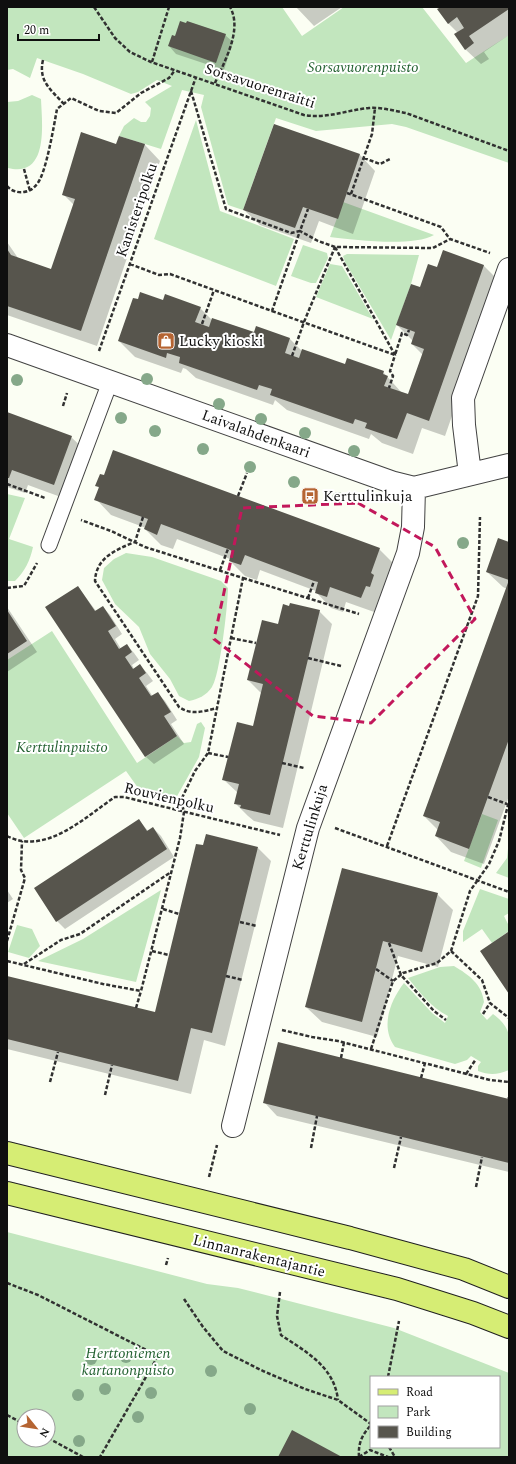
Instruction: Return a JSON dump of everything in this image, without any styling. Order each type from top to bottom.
[{"type":"main road","points":[[7,1153],[350,1238],[464,1270],[509,1287]]},
{"type":"main road","name":"Linnanrakentajantie","points":[[7,1193],[397,1289],[473,1313],[509,1327]]},
{"type":"street","points":[[470,474],[464,425],[463,398],[502,262]]},
{"type":"street","name":"Laivalahdenkaari","points":[[7,345],[394,483],[414,488],[509,465]]},
{"type":"street","name":"Kerttulinkuja","points":[[226,1132],[258,1025],[308,828],[408,553],[412,527],[414,488]]},
{"type":"lane","points":[[49,545],[110,382]]},
{"type":"path","name":"Sorsavuorenraitti","points":[[94,7],[115,38],[130,52],[152,62],[304,115],[317,117],[375,108],[406,113],[509,151]]},
{"type":"path","points":[[152,62],[169,7]]},
{"type":"path","points":[[215,83],[231,44],[234,30],[232,11],[230,7]]},
{"type":"path","points":[[43,60],[40,72],[45,82],[64,104]]},
{"type":"path","points":[[7,186],[20,193],[30,191],[38,183],[50,145],[57,109],[71,98],[98,111],[116,113],[141,93],[169,78],[175,70]]},
{"type":"path","name":"Kanisteripolku","points":[[99,351],[196,77]]},
{"type":"path","points":[[191,91],[226,209],[291,233],[300,232],[318,241],[335,246],[433,248],[450,239]]},
{"type":"path","points":[[351,194],[372,134],[375,108]]},
{"type":"path","points":[[364,158],[380,164],[390,159]]},
{"type":"path","points":[[24,169],[30,191]]},
{"type":"path","points":[[347,193],[441,227],[450,239],[502,262]]},
{"type":"path","points":[[272,311],[308,208]]},
{"type":"path","points":[[292,356],[304,322],[335,246]]},
{"type":"path","points":[[335,246],[395,356]]},
{"type":"path","points":[[130,264],[159,275],[170,274],[395,356]]},
{"type":"path","points":[[202,324],[214,290]]},
{"type":"path","points":[[389,388],[393,376],[390,372],[402,333],[407,335],[409,330]]},
{"type":"path","points":[[238,496],[247,473]]},
{"type":"path","points":[[7,484],[50,500],[68,515],[145,547],[383,622]]},
{"type":"path","points":[[143,517],[134,542],[105,557],[98,565],[95,582],[179,707],[185,712],[193,714],[218,708]]},
{"type":"path","points":[[387,846],[478,596],[480,517]]},
{"type":"path","points":[[7,588],[24,586],[49,545]]},
{"type":"path","points":[[220,570],[228,549]]},
{"type":"path","points":[[136,1008],[152,950],[184,812],[181,800],[195,772],[208,753],[243,578]]},
{"type":"path","points":[[308,598],[314,580]]},
{"type":"path","points":[[231,638],[256,643]]},
{"type":"path","points":[[308,658],[327,663]]},
{"type":"path","points":[[208,753],[228,757]]},
{"type":"path","points":[[282,763],[300,767]]},
{"type":"path","name":"Rouvienpolku","points":[[7,836],[22,841],[41,841],[58,835],[115,797],[124,797],[275,835],[282,835]]},
{"type":"path","points":[[371,1049],[393,981],[401,975],[418,968],[437,963],[451,951],[470,891],[489,864],[499,841],[508,802],[488,797]]},
{"type":"path","points":[[334,828],[387,846],[509,892]]},
{"type":"path","points":[[7,941],[25,878],[21,870],[22,841]]},
{"type":"path","points":[[23,965],[61,940],[80,934],[171,872]]},
{"type":"path","points":[[162,909],[179,914]]},
{"type":"path","points":[[389,943],[401,975],[434,1011],[446,1020]]},
{"type":"path","points":[[152,950],[169,955]]},
{"type":"path","points":[[451,951],[482,980],[490,1003],[509,1018]]},
{"type":"path","points":[[7,960],[23,965],[141,991]]},
{"type":"path","points":[[376,969],[393,981]]},
{"type":"path","points":[[483,1014],[490,1003]]},
{"type":"path","points":[[258,1025],[312,1037],[344,1042],[490,1080],[509,1082]]},
{"type":"path","points":[[341,1058],[344,1042]]},
{"type":"path","points":[[50,1082],[58,1052]]},
{"type":"path","points":[[466,1074],[476,1059]]},
{"type":"path","points":[[422,1078],[425,1063]]},
{"type":"path","points":[[105,1095],[112,1065]]},
{"type":"path","points":[[311,1148],[317,1116]]},
{"type":"path","points":[[209,1177],[226,1132]]},
{"type":"path","points":[[394,1168],[401,1137]]},
{"type":"path","points":[[476,1187],[482,1157]]},
{"type":"path","points":[[7,1283],[38,1295],[158,1356],[100,1457]]},
{"type":"path","points":[[280,1292],[277,1316],[281,1335],[315,1358],[325,1369],[337,1387],[338,1400]]},
{"type":"path","points":[[184,1299],[203,1327],[223,1351],[305,1389],[338,1400],[370,1423]]},
{"type":"path","points":[[388,1376],[399,1321]]},
{"type":"path","points":[[7,1415],[16,1420]]},
{"type":"path","points":[[359,1457],[358,1444],[370,1425]]},
{"type":"path","points":[[56,1442],[83,1457]]},
{"type":"path","points":[[390,1448],[395,1457]]},
{"type":"path","points":[[359,1457],[363,1453],[370,1450],[388,1457]]},
{"type":"highlighted area","points":[[358,503],[435,547],[475,619],[371,723],[313,716],[214,639],[242,508]]},
{"type":"green space","name":"Sorsavuorenpuisto","points":[[7,7],[282,7],[302,36],[344,7],[422,7],[466,63],[509,35],[509,163],[406,127],[392,124],[316,131],[276,118],[243,210],[228,205],[201,107],[204,95],[182,90],[161,149],[119,136],[124,126],[134,118],[141,122],[146,122],[150,116],[151,108],[145,102],[172,86],[157,80],[138,92],[131,94],[83,74],[37,58],[30,78],[13,69],[7,70]]},
{"type":"green space","points":[[32,95],[41,99],[42,134],[37,157],[31,165],[21,169],[8,168],[7,102],[18,101]]},
{"type":"green space","points":[[196,120],[220,211],[294,239],[276,286],[154,239]]},
{"type":"green space","points":[[343,202],[434,235],[425,239],[398,242],[368,241],[330,237]]},
{"type":"green space","points":[[303,245],[327,253],[328,258],[316,283],[311,283],[291,276]]},
{"type":"green space","points":[[347,254],[419,255],[411,284],[391,340],[345,262],[343,256]]},
{"type":"green space","points":[[330,264],[342,266],[373,319],[316,297]]},
{"type":"green space","points":[[7,494],[25,498],[9,539],[33,547],[27,566],[15,581],[7,581]]},
{"type":"green space","points":[[126,553],[152,557],[221,581],[228,588],[227,609],[218,669],[212,687],[202,697],[189,701],[179,696],[170,679],[150,654],[139,627],[115,604],[102,580],[104,568],[114,559]]},
{"type":"green space","name":"Kerttulinpuisto","points":[[52,631],[137,763],[177,736],[184,743],[191,742],[197,724],[201,722],[205,728],[199,757],[176,798],[166,801],[141,792],[126,771],[24,838],[7,813],[7,660]]},
{"type":"green space","points":[[482,814],[498,820],[481,868],[464,861]]},
{"type":"green space","points":[[509,839],[509,878],[496,873],[507,858]]},
{"type":"green space","points":[[480,889],[509,899],[509,913],[504,916],[509,926],[509,931],[492,943],[482,929],[463,942],[463,931]]},
{"type":"green space","points":[[161,890],[136,982],[38,961],[83,939]]},
{"type":"green space","points":[[17,925],[32,929],[40,946],[29,958],[8,952]]},
{"type":"green space","points":[[454,966],[470,977],[481,990],[484,1002],[480,1012],[487,1020],[493,1014],[505,1026],[510,1039],[509,1070],[497,1074],[489,1074],[478,1071],[478,1066],[481,1062],[471,1056],[467,1060],[455,1064],[395,1047],[388,1031],[389,1014],[391,1006],[404,983],[432,1013],[445,1023],[448,1016],[431,1004],[408,978],[440,967]]},
{"type":"green space","name":"Herttoniemen kartanonpuisto","points":[[7,1232],[207,1284],[238,1288],[394,1328],[509,1373],[509,1457],[7,1457]]},
{"type":"building","points":[[441,7],[509,7],[509,9],[469,36],[474,43],[465,50],[454,34],[464,28],[457,17],[448,24],[437,9]]},
{"type":"building","points":[[180,21],[186,23],[187,21],[226,34],[216,63],[168,46],[172,35],[175,36]]},
{"type":"building","points":[[274,124],[360,154],[338,219],[303,207],[295,228],[243,210]]},
{"type":"building","points":[[81,132],[116,144],[119,136],[145,144],[81,331],[7,306],[7,249],[11,255],[51,269],[75,199],[62,195]]},
{"type":"building","points":[[443,250],[484,265],[429,421],[407,413],[397,439],[365,428],[367,423],[355,419],[353,424],[270,395],[272,389],[259,385],[257,390],[179,363],[180,357],[167,353],[166,358],[118,341],[133,298],[138,299],[140,292],[163,300],[165,294],[201,307],[195,322],[209,327],[212,318],[254,332],[256,326],[290,338],[285,353],[299,358],[302,349],[345,364],[347,358],[384,371],[383,374],[388,376],[384,386],[408,394],[424,349],[411,344],[415,332],[396,325],[411,284],[420,287],[428,264],[437,267]]},
{"type":"building","points":[[7,412],[72,436],[54,485],[12,470],[9,478],[7,478]]},
{"type":"building","points":[[113,450],[380,548],[371,573],[374,575],[370,587],[366,586],[361,598],[330,587],[327,597],[315,593],[318,582],[245,555],[241,565],[229,561],[232,551],[161,524],[157,535],[144,529],[148,519],[94,500],[99,487],[95,486],[100,474],[104,475]]},
{"type":"building","points":[[498,538],[509,542],[509,580],[486,572]]},
{"type":"building","points":[[509,580],[509,739],[469,849],[435,836],[440,822],[423,816]]},
{"type":"building","points":[[78,586],[95,611],[103,606],[116,626],[108,631],[119,649],[127,644],[132,652],[125,657],[133,669],[140,664],[146,673],[139,678],[151,696],[158,692],[171,712],[164,716],[177,736],[145,757],[45,607]]},
{"type":"building","points":[[290,603],[320,610],[270,815],[240,808],[241,805],[234,804],[239,784],[222,780],[237,722],[253,726],[263,684],[247,680],[262,620],[278,624],[283,604],[289,606]]},
{"type":"building","points":[[7,610],[27,641],[7,654]]},
{"type":"building","points":[[139,819],[147,831],[153,827],[167,849],[56,922],[34,888]]},
{"type":"building","points":[[206,834],[258,847],[212,1033],[191,1028],[178,1081],[7,1039],[7,976],[155,1012],[196,844],[203,845]]},
{"type":"building","points":[[342,868],[438,893],[422,952],[383,941],[362,1022],[305,1007]]},
{"type":"building","points":[[508,932],[509,934],[509,994],[480,951]]},
{"type":"building","points":[[278,1042],[509,1099],[509,1163],[263,1103]]},
{"type":"building","points":[[292,1430],[342,1457],[278,1457]]},
{"type":"place","name":"Lucky kioski","points":[[166,341]]},
{"type":"place","name":"Kerttulinkuja","points":[[310,496]]}]
